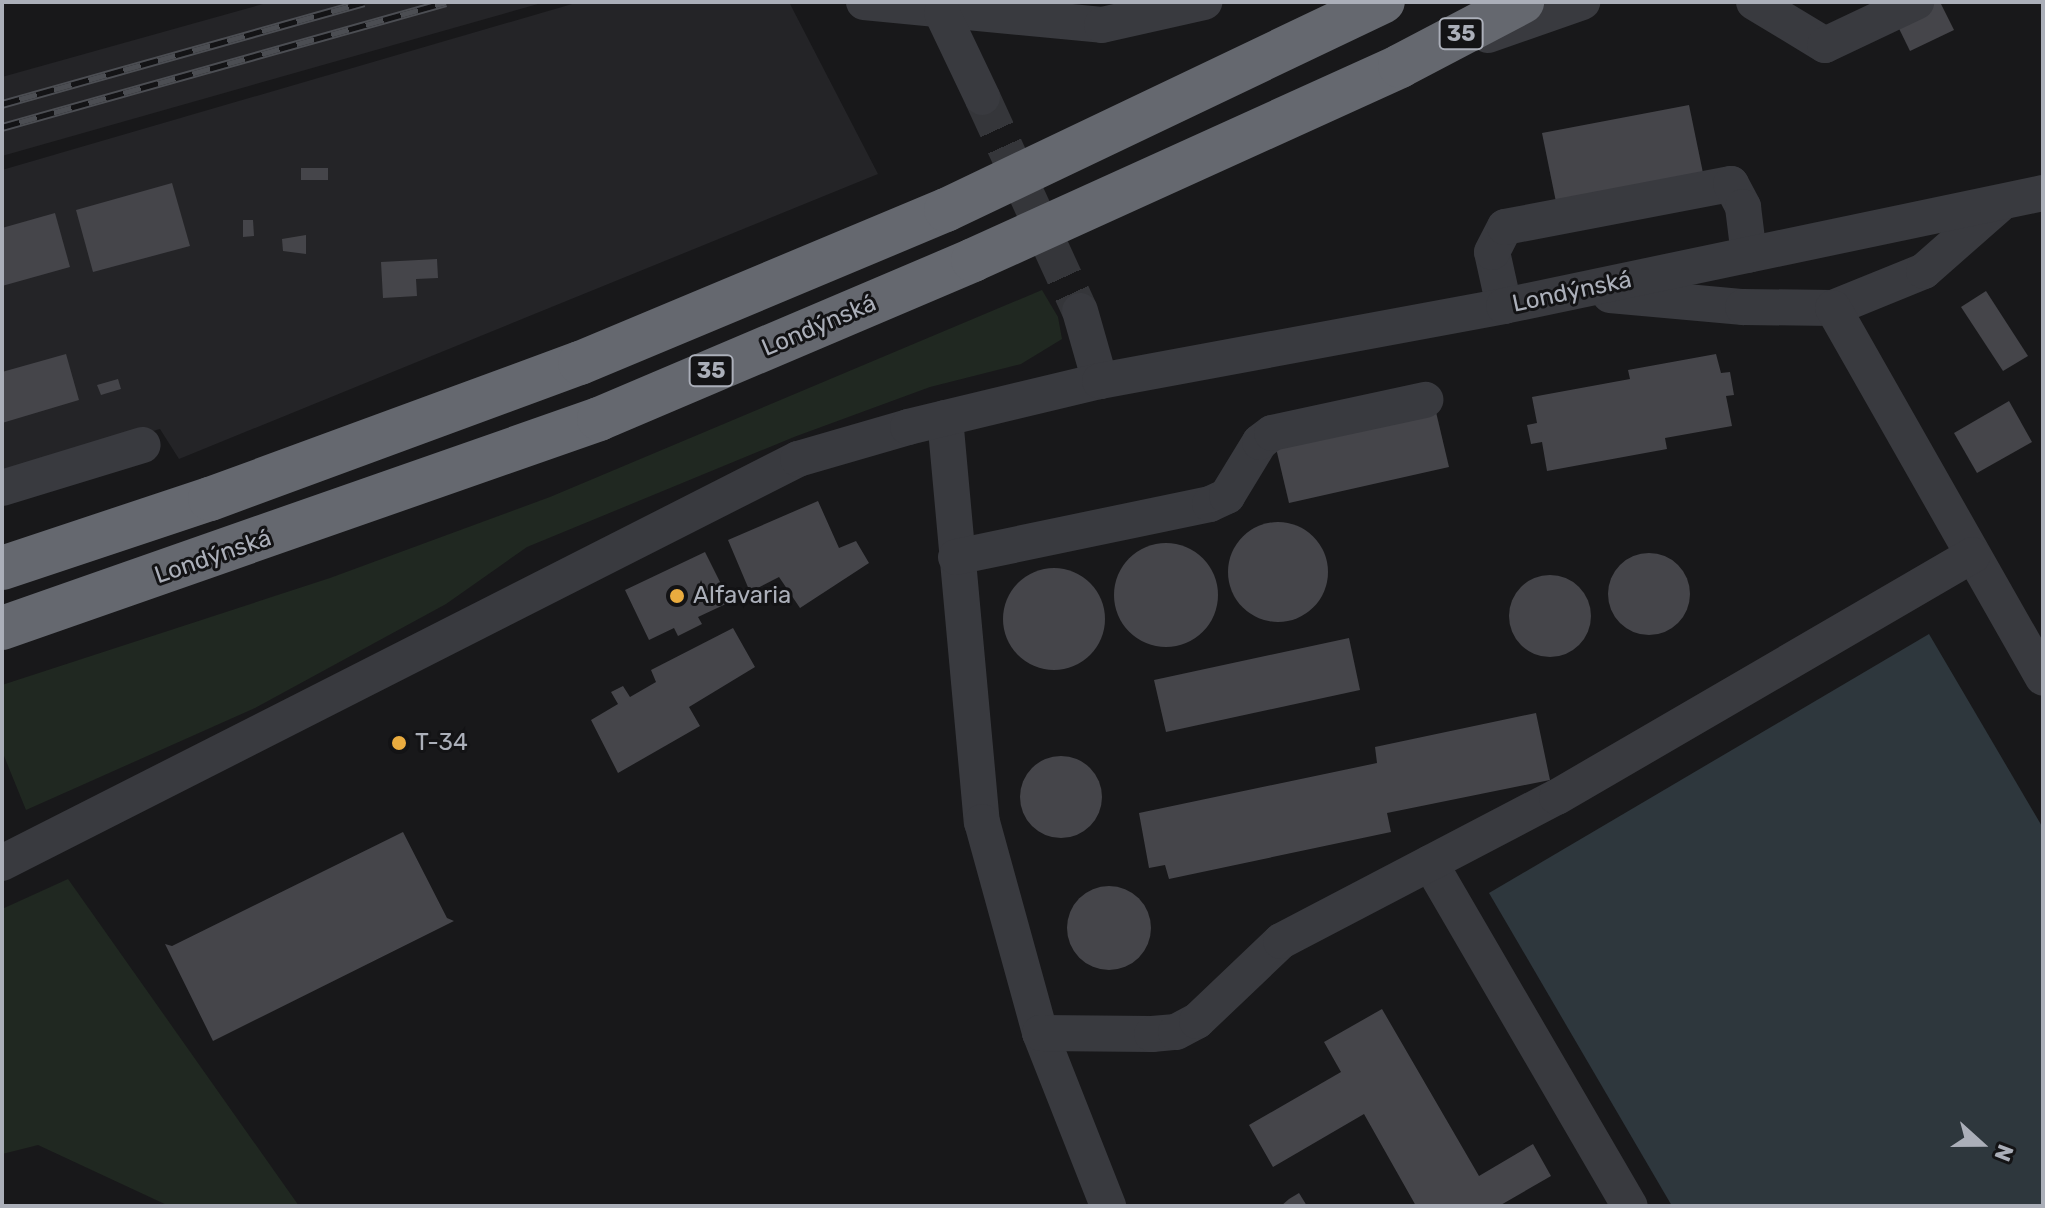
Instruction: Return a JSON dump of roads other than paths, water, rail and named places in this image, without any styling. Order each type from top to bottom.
[{"type":"highway","name":"35","points":[[2,568],[210,499],[580,363],[946,210],[1383,2]]},
{"type":"highway","name":"Londýnská","points":[[2,628],[599,419],[973,260],[1400,66],[1522,2]]},
{"type":"street","points":[[864,2],[942,13],[1102,25],[1204,2]]},
{"type":"street","points":[[1400,66],[1582,2]]},
{"type":"street","points":[[1754,2],[1825,45],[1916,2]]},
{"type":"street","points":[[942,13],[982,97]]},
{"type":"street","points":[[1504,306],[1492,252],[1505,227],[1731,184],[1743,207],[1749,255]]},
{"type":"street","name":"Londýnská","points":[[2,863],[798,459],[945,418],[1100,381],[1504,306],[2043,193]]},
{"type":"street","points":[[1575,291],[1743,307],[1833,308],[1924,271],[2002,202]]},
{"type":"street","points":[[1833,308],[2043,678]]},
{"type":"street","points":[[1080,311],[1100,381]]},
{"type":"street","points":[[956,557],[1210,504],[1227,496],[1260,442],[1272,433],[1425,400]]},
{"type":"street","points":[[945,418],[982,822],[1040,1033],[1108,1206]]},
{"type":"street","points":[[2,488],[143,445]]},
{"type":"street","points":[[1040,1033],[1176,1032],[1218,1005],[1281,941],[1557,797],[1973,555]]},
{"type":"street","points":[[1430,863],[1630,1206]]},
{"type":"tunnel","points":[[982,97],[1080,311]]},
{"type":"railway","points":[[2,104],[364,2]]},
{"type":"railway","points":[[2,127],[446,2]]},
{"type":"place","name":"Alfavaria","points":[[677,596]]},
{"type":"place","name":"T-34","points":[[399,743]]}]
